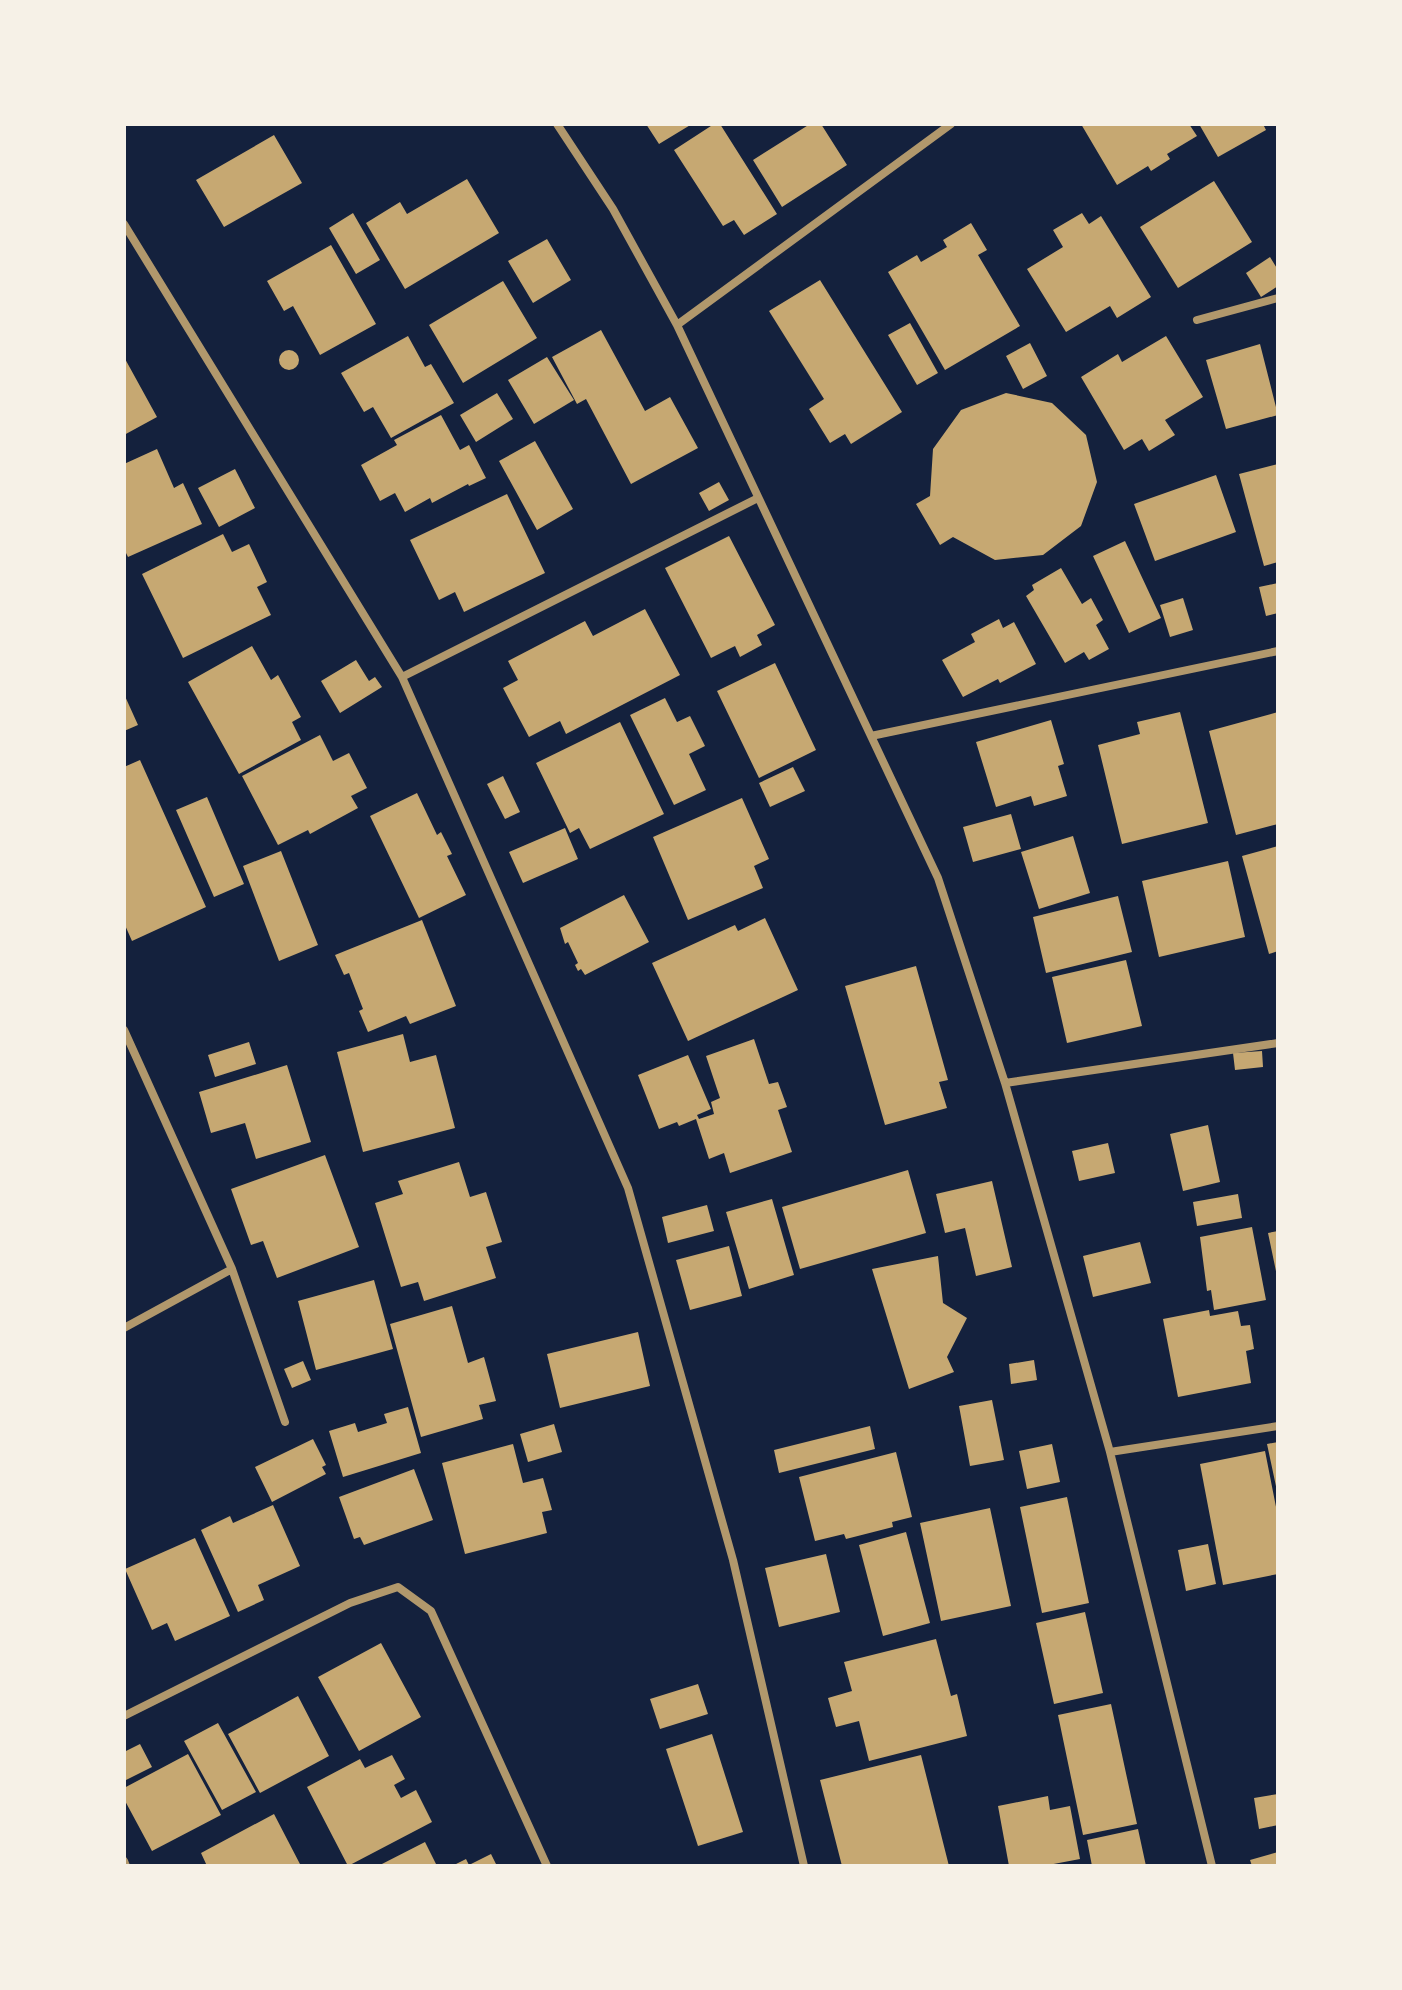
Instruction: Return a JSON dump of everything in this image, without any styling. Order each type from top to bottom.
[{"type":"street","points":[[557,124],[613,209],[677,325],[938,878],[1005,1083],[1110,1452],[1212,1866]]},
{"type":"street","points":[[677,325],[951,124]]},
{"type":"street","points":[[124,224],[402,677],[628,1188],[733,1560],[804,1866]]},
{"type":"street","points":[[1197,320],[1278,298]]},
{"type":"street","points":[[402,677],[758,498]]},
{"type":"street","points":[[871,736],[1278,651]]},
{"type":"street","points":[[124,1030],[232,1269],[285,1422]]},
{"type":"street","points":[[1005,1083],[1278,1043]]},
{"type":"street","points":[[124,1328],[232,1269]]},
{"type":"street","points":[[1110,1452],[1278,1426]]},
{"type":"street","points":[[124,1716],[350,1603],[398,1587],[431,1611],[547,1866]]},
{"type":"building","points":[[646,124],[692,124],[659,144]]},
{"type":"building","points":[[714,124],[720,124],[777,214],[744,235],[734,220],[723,226],[674,150]]},
{"type":"building","points":[[810,124],[821,124],[847,165],[782,207],[753,160]]},
{"type":"building","points":[[1081,124],[1189,124],[1197,136],[1167,154],[1170,159],[1151,171],[1148,166],[1117,185]]},
{"type":"building","points":[[1199,124],[1263,124],[1266,130],[1218,157]]},
{"type":"building","points":[[274,135],[302,183],[224,227],[196,180]]},
{"type":"building","points":[[467,179],[499,233],[405,289],[366,223],[400,202],[407,214]]},
{"type":"building","points":[[1214,181],[1252,242],[1178,288],[1140,227]]},
{"type":"building","points":[[353,213],[380,260],[356,274],[329,228]]},
{"type":"building","points":[[1082,213],[1089,224],[1101,216],[1151,297],[1117,318],[1110,306],[1066,332],[1027,269],[1063,247],[1053,230]]},
{"type":"building","points":[[971,223],[987,250],[978,255],[1020,326],[945,370],[888,272],[917,255],[921,262],[947,247],[943,240]]},
{"type":"building","points":[[547,239],[571,280],[533,303],[508,261]]},
{"type":"building","points":[[331,245],[376,324],[320,355],[293,306],[284,311],[267,281]]},
{"type":"building","points":[[1270,257],[1278,270],[1278,286],[1261,297],[1246,273]]},
{"type":"building","points":[[820,280],[902,412],[851,444],[845,434],[830,443],[809,409],[824,399],[769,311]]},
{"type":"building","points":[[503,281],[537,338],[463,383],[429,325]]},
{"type":"building","points":[[910,323],[938,373],[917,385],[888,335]]},
{"type":"building","points":[[601,330],[645,411],[670,397],[698,448],[631,484],[586,399],[577,404],[552,357]]},
{"type":"building","points":[[408,336],[425,367],[431,364],[454,403],[391,438],[373,407],[364,412],[341,373]]},
{"type":"building","points":[[1166,336],[1203,397],[1165,420],[1175,435],[1149,451],[1142,439],[1124,450],[1081,377],[1118,354],[1122,362]]},
{"type":"building","points":[[1030,343],[1047,376],[1023,389],[1006,356]]},
{"type":"building","points":[[1260,344],[1278,415],[1226,429],[1206,360]]},
{"type":"building","points":[[285,350],[293,350],[299,360],[293,370],[285,370],[279,364],[279,356]]},
{"type":"building","points":[[124,357],[157,417],[124,435]]},
{"type":"building","points":[[547,357],[574,400],[534,424],[508,380]]},
{"type":"building","points":[[497,393],[513,419],[476,442],[460,415]]},
{"type":"building","points":[[1006,393],[1052,403],[1086,435],[1097,482],[1081,526],[1043,555],[995,560],[953,537],[940,545],[916,504],[930,496],[933,449],[961,410]]},
{"type":"building","points":[[441,415],[460,450],[469,445],[486,478],[432,503],[430,498],[405,512],[395,493],[380,501],[361,465],[397,445],[394,440]]},
{"type":"building","points":[[535,441],[573,509],[537,530],[499,461]]},
{"type":"building","points":[[157,449],[174,488],[183,483],[202,524],[128,557],[124,549],[124,464]]},
{"type":"building","points":[[1278,464],[1278,562],[1264,566],[1239,474]]},
{"type":"building","points":[[235,469],[255,508],[219,527],[198,488]]},
{"type":"building","points":[[1216,475],[1236,532],[1155,561],[1134,504]]},
{"type":"building","points":[[719,482],[729,500],[709,511],[699,493]]},
{"type":"building","points":[[507,494],[545,573],[464,612],[455,592],[439,600],[410,540]]},
{"type":"building","points":[[223,534],[232,552],[249,544],[267,582],[257,587],[271,615],[183,658],[142,574]]},
{"type":"building","points":[[729,536],[775,625],[757,635],[762,645],[740,657],[735,646],[711,658],[665,568]]},
{"type":"building","points":[[1125,541],[1161,618],[1129,633],[1093,556]]},
{"type":"building","points":[[1061,568],[1082,604],[1091,598],[1103,620],[1096,625],[1109,649],[1089,660],[1084,652],[1065,663],[1026,596],[1034,590],[1032,585]]},
{"type":"building","points":[[1278,583],[1278,613],[1266,616],[1259,587]]},
{"type":"building","points":[[1183,598],[1193,630],[1170,637],[1160,605]]},
{"type":"building","points":[[645,609],[680,675],[566,734],[560,721],[529,737],[503,688],[518,680],[508,661],[585,621],[593,636]]},
{"type":"building","points":[[999,619],[1003,628],[1014,622],[1036,664],[1000,683],[998,679],[963,697],[942,660],[975,642],[971,634]]},
{"type":"building","points":[[252,646],[271,680],[278,675],[301,717],[292,722],[301,740],[239,774],[188,682]]},
{"type":"building","points":[[356,660],[369,681],[375,677],[382,687],[340,713],[321,681]]},
{"type":"building","points":[[775,663],[816,750],[759,778],[717,691]]},
{"type":"building","points":[[124,694],[138,725],[124,731]]},
{"type":"building","points":[[665,698],[677,722],[690,716],[705,746],[689,754],[706,790],[674,805],[630,715]]},
{"type":"building","points":[[1180,712],[1208,823],[1122,844],[1098,745],[1140,734],[1137,722]]},
{"type":"building","points":[[1278,712],[1278,824],[1236,835],[1209,731]]},
{"type":"building","points":[[1051,720],[1064,764],[1058,766],[1067,796],[1034,806],[1031,796],[996,807],[976,742]]},
{"type":"building","points":[[620,722],[664,814],[590,849],[579,828],[570,833],[536,763]]},
{"type":"building","points":[[320,735],[333,761],[349,753],[367,788],[351,796],[358,808],[310,834],[308,830],[278,845],[242,776]]},
{"type":"building","points":[[140,760],[206,907],[132,941],[124,923],[124,767]]},
{"type":"building","points":[[793,767],[805,791],[770,807],[759,783]]},
{"type":"building","points":[[503,776],[520,812],[505,819],[487,784]]},
{"type":"building","points":[[417,793],[437,835],[441,832],[452,854],[447,856],[466,895],[419,918],[370,816]]},
{"type":"building","points":[[207,797],[244,884],[214,897],[176,810]]},
{"type":"building","points":[[742,798],[769,859],[754,866],[763,888],[688,920],[653,837]]},
{"type":"building","points":[[1011,814],[1021,849],[973,862],[963,827]]},
{"type":"building","points":[[565,828],[578,859],[523,883],[509,852]]},
{"type":"building","points":[[1073,836],[1090,893],[1039,909],[1021,852]]},
{"type":"building","points":[[1278,846],[1278,951],[1269,954],[1242,856]]},
{"type":"building","points":[[281,851],[318,945],[279,961],[243,866]]},
{"type":"building","points":[[1228,861],[1245,937],[1159,957],[1142,881]]},
{"type":"building","points":[[624,895],[649,942],[585,975],[581,969],[578,971],[575,965],[578,963],[568,942],[565,944],[560,928]]},
{"type":"building","points":[[1118,896],[1132,952],[1046,973],[1033,917]]},
{"type":"building","points":[[765,918],[798,990],[688,1041],[652,963],[735,925],[738,931]]},
{"type":"building","points":[[422,920],[456,1006],[410,1024],[406,1016],[368,1032],[349,973],[344,975],[335,955]]},
{"type":"building","points":[[1126,960],[1142,1026],[1067,1043],[1052,977]]},
{"type":"building","points":[[916,966],[948,1080],[939,1082],[947,1108],[885,1125],[845,986]]},
{"type":"building","points":[[403,1034],[410,1062],[436,1055],[455,1128],[363,1152],[337,1052]]},
{"type":"building","points":[[754,1039],[769,1084],[778,1082],[787,1107],[778,1110],[792,1152],[730,1173],[724,1153],[709,1159],[696,1119],[659,1129],[638,1075],[688,1055],[711,1109],[697,1115],[699,1119],[714,1114],[711,1102],[720,1098],[706,1056]]},
{"type":"building","points":[[249,1042],[256,1064],[215,1077],[208,1055]]},
{"type":"building","points":[[1262,1051],[1263,1067],[1235,1070],[1233,1053]]},
{"type":"building","points":[[287,1065],[311,1142],[256,1159],[245,1123],[211,1133],[199,1092]]},
{"type":"building","points":[[1208,1125],[1220,1182],[1183,1191],[1170,1134]]},
{"type":"building","points":[[1108,1143],[1115,1173],[1079,1181],[1072,1151]]},
{"type":"building","points":[[325,1155],[359,1247],[277,1278],[263,1241],[251,1245],[231,1189]]},
{"type":"building","points":[[459,1162],[470,1197],[486,1192],[502,1242],[486,1247],[496,1278],[424,1301],[418,1282],[401,1287],[375,1203],[403,1194],[398,1181]]},
{"type":"building","points":[[908,1170],[926,1233],[800,1269],[782,1207]]},
{"type":"building","points":[[992,1181],[1012,1267],[976,1276],[965,1228],[945,1233],[936,1194]]},
{"type":"building","points":[[1238,1194],[1242,1218],[1197,1226],[1193,1202]]},
{"type":"building","points":[[772,1199],[794,1275],[749,1289],[726,1212]]},
{"type":"building","points":[[707,1205],[714,1231],[668,1243],[662,1217]]},
{"type":"building","points":[[1252,1227],[1266,1300],[1214,1310],[1211,1290],[1207,1291],[1200,1237]]},
{"type":"building","points":[[1278,1231],[1278,1276],[1277,1276],[1268,1233]]},
{"type":"building","points":[[1140,1242],[1151,1283],[1093,1297],[1083,1256]]},
{"type":"building","points":[[729,1246],[742,1296],[690,1310],[676,1260]]},
{"type":"building","points":[[938,1256],[943,1303],[967,1318],[947,1357],[954,1372],[909,1389],[872,1269]]},
{"type":"building","points":[[374,1280],[393,1349],[316,1370],[298,1301]]},
{"type":"building","points":[[452,1306],[468,1363],[484,1357],[496,1401],[479,1405],[483,1419],[421,1437],[390,1324]]},
{"type":"building","points":[[1209,1310],[1210,1316],[1238,1311],[1241,1326],[1250,1325],[1254,1349],[1246,1351],[1251,1383],[1178,1397],[1163,1319]]},
{"type":"building","points":[[638,1332],[650,1386],[560,1408],[547,1354]]},
{"type":"building","points":[[1034,1360],[1037,1380],[1011,1384],[1009,1364]]},
{"type":"building","points":[[303,1361],[311,1380],[292,1388],[284,1369]]},
{"type":"building","points":[[992,1400],[1004,1460],[970,1466],[959,1406]]},
{"type":"building","points":[[408,1407],[421,1453],[343,1477],[329,1431],[355,1423],[358,1432],[387,1423],[384,1414]]},
{"type":"building","points":[[554,1424],[562,1452],[528,1462],[520,1434]]},
{"type":"building","points":[[870,1426],[875,1449],[779,1473],[774,1450]]},
{"type":"building","points":[[313,1439],[326,1465],[322,1467],[326,1474],[272,1502],[255,1467]]},
{"type":"building","points":[[1278,1442],[1278,1491],[1277,1491],[1267,1444]]},
{"type":"building","points":[[513,1444],[523,1483],[543,1478],[552,1510],[542,1512],[547,1533],[465,1554],[442,1463]]},
{"type":"building","points":[[1052,1444],[1060,1482],[1027,1489],[1019,1451]]},
{"type":"building","points":[[1265,1451],[1278,1517],[1278,1574],[1223,1585],[1200,1464]]},
{"type":"building","points":[[896,1452],[912,1517],[892,1522],[893,1527],[846,1539],[844,1534],[815,1541],[799,1477]]},
{"type":"building","points":[[414,1469],[433,1520],[364,1545],[360,1537],[354,1539],[339,1497]]},
{"type":"building","points":[[1067,1497],[1089,1603],[1042,1613],[1020,1507]]},
{"type":"building","points":[[273,1505],[300,1566],[258,1585],[264,1600],[238,1612],[201,1530],[230,1516],[233,1523]]},
{"type":"building","points":[[990,1508],[1011,1606],[941,1621],[920,1523]]},
{"type":"building","points":[[906,1532],[930,1623],[883,1636],[859,1545]]},
{"type":"building","points":[[195,1538],[230,1616],[175,1641],[167,1623],[152,1630],[125,1569]]},
{"type":"building","points":[[1208,1544],[1216,1584],[1186,1591],[1178,1550]]},
{"type":"building","points":[[826,1554],[840,1612],[779,1627],[765,1568]]},
{"type":"building","points":[[1085,1612],[1103,1693],[1054,1704],[1036,1623]]},
{"type":"building","points":[[936,1639],[951,1696],[957,1694],[967,1736],[869,1761],[859,1721],[836,1727],[828,1698],[852,1691],[844,1662]]},
{"type":"building","points":[[381,1643],[421,1717],[359,1751],[318,1677]]},
{"type":"building","points":[[698,1684],[708,1714],[660,1729],[650,1699]]},
{"type":"building","points":[[298,1696],[329,1756],[260,1793],[228,1734]]},
{"type":"building","points":[[1111,1704],[1137,1824],[1083,1835],[1058,1715]]},
{"type":"building","points":[[218,1723],[256,1792],[222,1810],[184,1741]]},
{"type":"building","points":[[712,1734],[743,1832],[698,1846],[666,1749]]},
{"type":"building","points":[[140,1744],[152,1767],[124,1781],[124,1752]]},
{"type":"building","points":[[188,1754],[221,1815],[152,1851],[124,1799],[124,1788]]},
{"type":"building","points":[[392,1755],[405,1779],[394,1785],[401,1798],[416,1790],[432,1822],[348,1866],[307,1787],[360,1759],[365,1768]]},
{"type":"building","points":[[921,1755],[949,1866],[842,1866],[820,1780]]},
{"type":"building","points":[[1278,1794],[1278,1825],[1259,1829],[1254,1798]]},
{"type":"building","points":[[1048,1796],[1050,1810],[1070,1806],[1080,1859],[1043,1866],[1009,1866],[998,1806]]},
{"type":"building","points":[[274,1814],[301,1866],[207,1866],[201,1853]]},
{"type":"building","points":[[1138,1829],[1146,1866],[1092,1866],[1087,1840]]},
{"type":"building","points":[[425,1842],[437,1866],[378,1866]]},
{"type":"building","points":[[1278,1852],[1278,1866],[1252,1866],[1250,1860]]},
{"type":"building","points":[[491,1854],[497,1866],[452,1866],[466,1859],[469,1865]]}]
